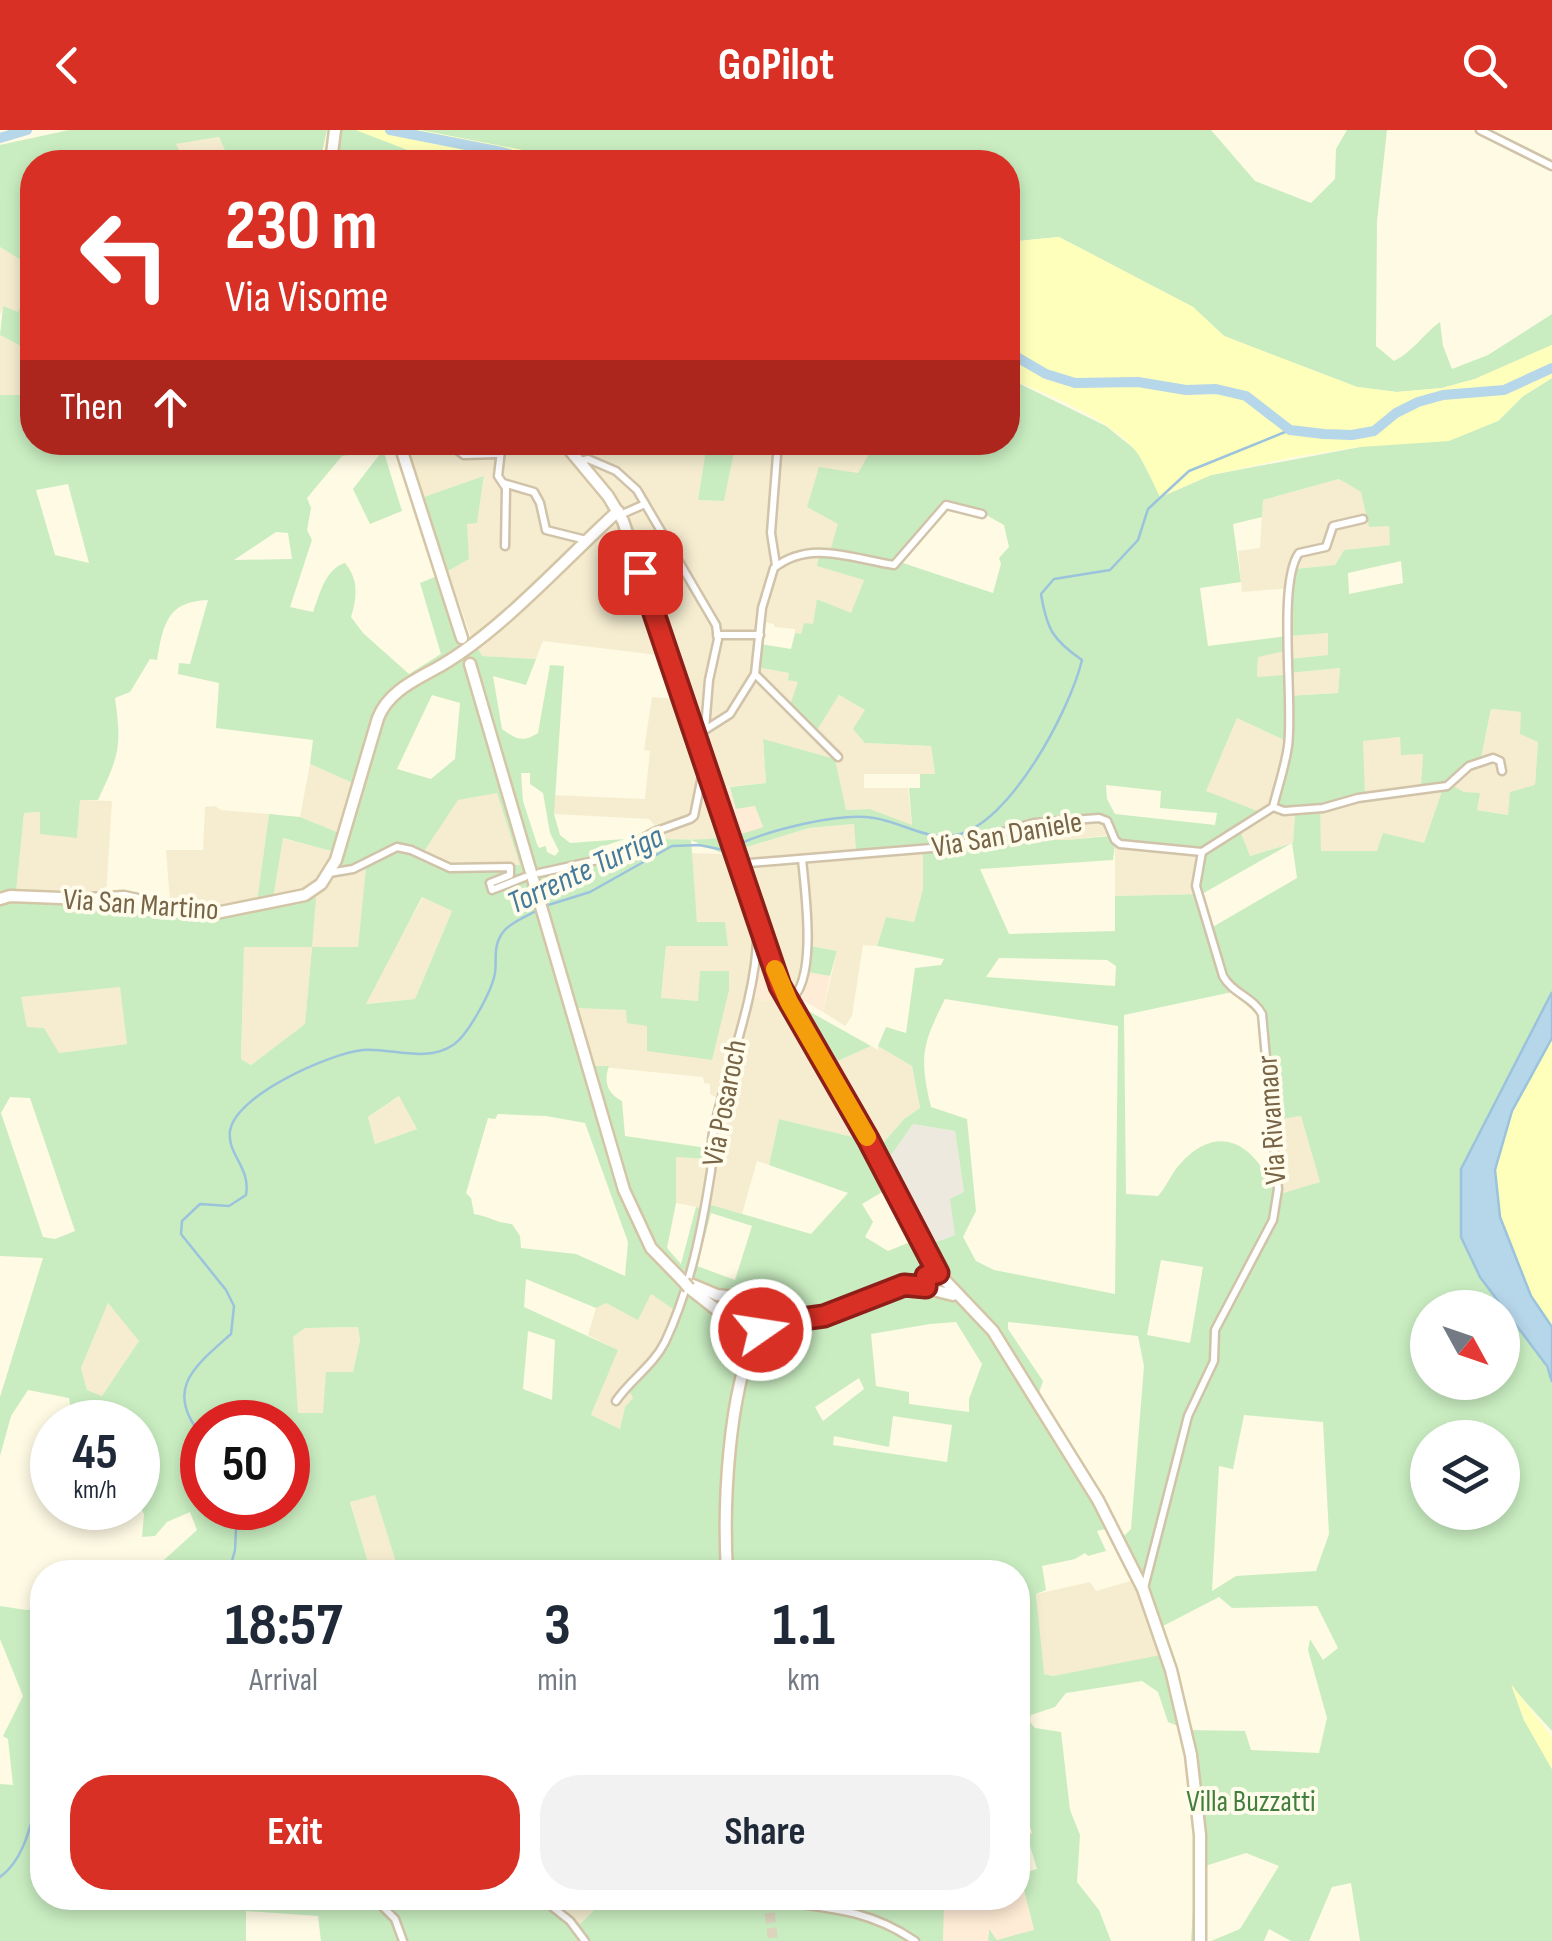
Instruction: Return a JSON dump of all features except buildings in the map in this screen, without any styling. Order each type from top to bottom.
[{"type":"street","points":[[1480,130],[1552,166]]},
{"type":"street","points":[[404,455],[462,638]]},
{"type":"street","points":[[498,455],[498,476],[504,483],[534,492],[546,530],[586,540]]},
{"type":"street","points":[[575,455],[619,513],[701,733],[705,764],[730,841],[789,1002],[930,1254],[933,1280]]},
{"type":"street","points":[[701,733],[730,714],[755,674],[762,604],[776,566],[771,533],[777,455]]},
{"type":"street","points":[[581,461],[588,459],[616,471],[637,490],[716,625],[701,733]]},
{"type":"street","points":[[504,483],[505,546]]},
{"type":"street","points":[[329,873],[386,702],[467,648],[619,513],[645,504]]},
{"type":"street","points":[[776,566],[807,552],[894,565],[946,505],[982,514]]},
{"type":"street","points":[[1202,852],[1273,807],[1288,745],[1289,605],[1295,560],[1300,554],[1326,547],[1333,526],[1364,519]]},
{"type":"street","points":[[717,635],[760,632]]},
{"type":"street","points":[[470,664],[630,1208],[651,1248],[726,1317],[733,1330],[741,1371]]},
{"type":"street","points":[[755,674],[838,757]]},
{"type":"street","points":[[1273,807],[1284,811],[1322,808],[1358,798],[1446,786],[1469,766],[1493,758],[1500,761],[1502,771]]},
{"type":"street","points":[[329,873],[353,869],[398,848],[450,868],[510,867],[510,875],[489,884],[492,890],[607,858],[694,816],[705,764]]},
{"type":"street","name":"Via San Daniele","points":[[736,859],[956,846],[1034,824],[1099,818],[1107,821],[1120,844],[1202,852]]},
{"type":"street","name":"Via Rivamaor","points":[[1144,1589],[1188,1416],[1214,1360],[1215,1330],[1273,1220],[1278,1188],[1262,1014],[1252,1000],[1229,986],[1223,976],[1197,891],[1202,852]]},
{"type":"street","points":[[789,1002],[799,990],[808,944],[802,858]]},
{"type":"street","name":"Via San Martino","points":[[0,900],[10,896],[124,897],[216,913],[304,896],[329,873]]},
{"type":"street","name":"Via Posaroch","points":[[616,1402],[663,1345],[687,1282],[700,1238],[712,1165],[712,1139],[757,966],[757,938],[763,934]]},
{"type":"street","points":[[766,1324],[838,1312],[904,1285],[933,1280],[978,1313],[993,1332],[1098,1500],[1144,1589],[1171,1670],[1191,1755],[1200,1835],[1200,1941]]},
{"type":"street","points":[[687,1282],[717,1296],[735,1297]]},
{"type":"street","points":[[726,1317],[727,1306],[735,1297],[756,1294],[768,1311],[807,1320]]},
{"type":"street","points":[[727,1560],[730,1478],[741,1371],[756,1334],[766,1324],[768,1311]]},
{"type":"street","points":[[733,1330],[744,1335],[756,1334]]},
{"type":"street","points":[[387,1910],[396,1919],[403,1941]]},
{"type":"street","points":[[556,1910],[585,1941]]},
{"type":"street","points":[[844,1910],[886,1923],[916,1941]]},
{"type":"shaded area","points":[[219,137],[225,150],[178,150],[175,144]]},
{"type":"shaded area","points":[[0,247],[20,260],[20,307],[18,312],[3,307],[0,315]]},
{"type":"shaded area","points":[[0,335],[20,346],[20,395],[0,395]]},
{"type":"shaded area","points":[[410,455],[705,455],[698,500],[724,501],[734,455],[868,455],[830,552],[864,580],[851,614],[818,599],[813,624],[804,624],[801,634],[795,633],[795,629],[762,622],[758,667],[789,673],[798,681],[817,729],[839,695],[865,710],[865,743],[931,746],[935,774],[864,774],[864,788],[908,788],[912,826],[870,809],[845,810],[835,759],[763,741],[766,783],[715,788],[732,839],[666,839],[649,819],[554,814],[553,795],[645,799],[650,751],[644,750],[652,697],[678,699],[665,656],[543,641],[536,659],[481,656],[448,571],[468,559],[467,523],[477,522],[484,477],[424,497]]},
{"type":"shaded area","points":[[1339,479],[1361,492],[1389,525],[1391,545],[1344,550],[1335,565],[1294,569],[1291,588],[1242,592],[1238,551],[1260,548],[1263,500]]},
{"type":"shaded area","points":[[1329,632],[1329,655],[1289,659],[1289,673],[1340,668],[1338,693],[1285,696],[1257,677],[1258,657],[1289,636]]},
{"type":"shaded area","points":[[1491,709],[1521,712],[1538,742],[1535,785],[1509,815],[1477,810],[1464,792],[1453,787],[1463,768],[1481,758]]},
{"type":"shaded area","points":[[1237,718],[1286,741],[1295,813],[1293,843],[1250,856],[1238,824],[1258,813],[1205,791]]},
{"type":"shaded area","points":[[1401,737],[1423,754],[1444,785],[1424,843],[1377,851],[1321,852],[1319,805],[1365,795],[1362,740]]},
{"type":"shaded area","points":[[310,764],[355,784],[340,834],[300,817]]},
{"type":"shaded area","points":[[730,787],[737,809],[755,805],[763,827],[732,839],[715,788]]},
{"type":"shaded area","points":[[497,792],[521,866],[447,864],[423,853],[458,799]]},
{"type":"shaded area","points":[[80,800],[112,801],[106,896],[16,892],[24,813],[40,812],[77,837]]},
{"type":"shaded area","points":[[205,807],[221,810],[269,814],[257,903],[214,910],[170,901],[166,850],[203,850]]},
{"type":"shaded area","points":[[1057,815],[1107,819],[1111,835],[1016,840],[1050,828]]},
{"type":"shaded area","points":[[855,824],[857,850],[924,843],[923,889],[914,922],[886,917],[877,946],[863,945],[852,1016],[845,1026],[823,1012],[837,951],[811,946],[804,988],[777,987],[759,939],[758,967],[750,995],[765,1001],[781,996],[865,1140],[779,1119],[769,1165],[757,1161],[742,1214],[708,1204],[707,1209],[676,1203],[676,1157],[707,1158],[717,1098],[710,1094],[710,1084],[704,1083],[703,1077],[592,1066],[578,1007],[626,1010],[698,1001],[661,999],[666,946],[728,946],[697,922],[690,853],[724,854],[809,828]]},
{"type":"shaded area","points":[[282,838],[331,851],[331,877],[366,868],[359,947],[312,947],[273,898]]},
{"type":"shaded area","points":[[1115,843],[1200,851],[1201,894],[1115,896]]},
{"type":"shaded area","points":[[423,897],[452,911],[415,999],[364,1004]]},
{"type":"shaded area","points":[[761,938],[781,996],[765,1001],[750,995]]},
{"type":"shaded area","points":[[244,947],[312,947],[305,1024],[251,1065],[241,1059]]},
{"type":"shaded area","points":[[807,972],[830,976],[823,1012],[802,1000]]},
{"type":"shaded area","points":[[120,986],[128,1044],[59,1053],[27,1027],[20,997]]},
{"type":"shaded area","points":[[871,1046],[878,1050],[878,1046],[912,1066],[920,1108],[904,1119],[877,1150],[829,1065]]},
{"type":"shaded area","points":[[400,1096],[417,1129],[375,1144],[368,1117]]},
{"type":"shaded area","points":[[1301,1115],[1320,1182],[1277,1196],[1272,1120]]},
{"type":"shaded area","points":[[913,1124],[955,1131],[964,1192],[956,1235],[936,1242],[930,1242],[888,1169],[887,1161]]},
{"type":"shaded area","points":[[651,1294],[680,1313],[625,1408],[620,1430],[591,1416],[617,1350],[588,1335],[596,1308],[606,1302]]},
{"type":"shaded area","points":[[108,1303],[140,1340],[102,1396],[87,1390],[81,1368]]},
{"type":"shaded area","points":[[358,1327],[360,1340],[353,1372],[323,1413],[310,1413],[310,1400],[296,1400],[292,1338],[305,1328]]},
{"type":"shaded area","points":[[375,1494],[395,1560],[367,1560],[350,1501]]},
{"type":"shaded area","points":[[1134,1580],[1162,1656],[1053,1676],[1043,1674],[1036,1594],[1090,1582],[1096,1591]]},
{"type":"shaded area","points":[[563,1910],[594,1910],[580,1924]]},
{"type":"shaded area","points":[[943,1910],[1029,1910],[1034,1931],[996,1940],[988,1931],[988,1941],[943,1941]]},
{"type":"green space","points":[[69,130],[327,130],[323,150],[225,150],[219,137],[176,144],[179,150],[20,150],[20,260],[0,247],[0,145]]},
{"type":"green space","points":[[342,130],[356,130],[408,150],[340,150]]},
{"type":"green space","points":[[420,130],[1211,130],[1255,181],[1311,203],[1335,179],[1336,149],[1347,130],[1387,130],[1377,221],[1376,346],[1394,361],[1440,322],[1443,346],[1452,369],[1488,355],[1552,314],[1552,345],[1475,379],[1442,388],[1397,392],[1357,387],[1224,336],[1193,307],[1059,237],[1020,241],[1020,150],[522,150]]},
{"type":"green space","points":[[3,306],[18,312],[20,307],[20,346],[0,335]]},
{"type":"green space","name":"Villa Buzzatti","points":[[1552,378],[1552,992],[1461,1169],[1513,1290],[1410,1290],[1410,1400],[1520,1400],[1520,1307],[1552,1382],[1552,1731],[1512,1687],[1524,1720],[1552,1769],[1552,1941],[1360,1941],[1351,1883],[1332,1887],[1309,1941],[1291,1941],[1269,1929],[1264,1941],[1211,1941],[1240,1929],[1279,1866],[1246,1853],[1202,1867],[1205,1941],[1191,1941],[1196,1863],[1201,1866],[1188,1730],[1168,1722],[1158,1692],[1142,1681],[1066,1693],[1055,1707],[1030,1718],[1030,1560],[395,1560],[375,1495],[350,1502],[367,1560],[164,1560],[197,1530],[310,1530],[310,1413],[323,1413],[326,1372],[353,1372],[360,1340],[358,1327],[305,1328],[293,1337],[297,1400],[180,1400],[180,1516],[167,1522],[155,1536],[142,1537],[143,1530],[160,1530],[160,1400],[69,1400],[28,1390],[11,1416],[0,1456],[0,1397],[43,1258],[0,1256],[0,395],[20,395],[20,455],[349,455],[342,456],[307,498],[311,508],[307,530],[312,540],[290,607],[313,612],[328,576],[345,563],[356,589],[351,617],[363,633],[409,674],[441,654],[420,583],[437,576],[457,642],[471,637],[482,656],[536,659],[526,685],[493,676],[502,729],[520,738],[538,733],[550,665],[564,666],[554,814],[560,835],[570,843],[625,839],[589,851],[596,860],[658,830],[666,839],[704,839],[763,827],[755,806],[736,809],[730,787],[766,783],[763,739],[835,759],[846,810],[870,809],[912,825],[909,788],[920,788],[920,774],[935,774],[931,746],[865,743],[853,729],[865,710],[839,695],[817,730],[790,705],[798,682],[788,680],[789,673],[757,667],[760,644],[791,649],[795,633],[801,634],[804,623],[813,624],[817,599],[851,613],[864,580],[817,566],[820,550],[830,551],[838,524],[807,507],[819,467],[858,473],[868,455],[1020,455],[1020,384],[1106,426],[1137,451],[1161,497],[1211,475],[1498,421],[1523,396]],"holes":[[[1339,479],[1361,492],[1369,527],[1389,526],[1390,545],[1344,550],[1335,565],[1294,569],[1288,636],[1208,646],[1200,588],[1241,582],[1233,524],[1262,517],[1263,500]],[[68,484],[89,563],[55,555],[36,490]],[[946,505],[988,516],[1004,525],[1009,547],[999,558],[993,593],[900,562]],[[276,532],[288,533],[292,559],[234,560]],[[1401,561],[1403,583],[1349,594],[1348,573]],[[208,600],[190,664],[179,663],[178,674],[219,683],[216,728],[313,740],[310,764],[355,784],[339,833],[300,817],[269,814],[257,902],[214,910],[130,892],[105,896],[16,892],[24,813],[40,812],[40,834],[77,838],[80,800],[98,800],[114,761],[118,740],[115,698],[130,692],[150,659],[157,660],[165,626],[175,610],[194,601]],[[1328,633],[1328,655],[1289,659],[1289,673],[1340,668],[1338,693],[1286,696],[1284,675],[1257,677],[1258,657],[1289,650],[1289,636]],[[432,695],[460,703],[455,759],[431,779],[397,769]],[[1491,709],[1521,712],[1520,734],[1538,742],[1535,785],[1510,792],[1508,815],[1477,810],[1480,793],[1464,792],[1453,786],[1463,768],[1481,758]],[[1237,718],[1286,741],[1276,806],[1295,813],[1292,843],[1297,878],[1211,928],[1202,894],[1291,844],[1250,856],[1238,825],[1260,812],[1206,791]],[[1400,737],[1401,755],[1423,754],[1421,787],[1444,785],[1424,843],[1383,833],[1377,851],[1321,851],[1320,805],[1365,795],[1363,741]],[[521,773],[530,773],[530,784],[543,793],[550,833],[559,851],[555,856],[547,852],[546,846],[539,848],[523,801]],[[1106,785],[1161,791],[1160,808],[1217,813],[1215,825],[1115,814],[1107,799]],[[497,793],[520,865],[447,864],[423,853],[458,800]],[[1057,815],[1106,819],[1110,836],[1019,840],[1051,827]],[[854,824],[856,850],[923,844],[923,889],[914,922],[886,917],[877,946],[944,959],[941,965],[915,968],[906,1033],[886,1027],[878,1046],[912,1066],[920,1108],[904,1119],[877,1150],[888,1169],[887,1161],[913,1124],[955,1131],[964,1192],[950,1199],[955,1235],[930,1243],[915,1240],[888,1251],[865,1237],[873,1222],[862,1204],[889,1188],[865,1140],[779,1119],[769,1165],[848,1193],[811,1234],[708,1204],[706,1209],[696,1207],[681,1264],[667,1248],[676,1203],[676,1157],[707,1159],[707,1148],[625,1136],[622,1101],[608,1087],[609,1066],[592,1066],[578,1008],[626,1010],[627,1023],[647,1026],[647,1051],[712,1060],[729,990],[729,971],[700,971],[698,1001],[661,998],[666,946],[728,946],[725,922],[697,922],[691,840],[724,854],[809,828]],[[283,838],[331,851],[331,878],[366,868],[358,947],[312,947],[316,897],[305,892],[273,898]],[[1115,844],[1200,851],[1195,881],[1201,894],[1115,896],[1115,931],[1009,934],[980,869],[1113,860]],[[422,897],[452,911],[415,999],[366,1004]],[[244,947],[312,947],[305,1024],[251,1065],[241,1059]],[[999,958],[1107,960],[1116,966],[1115,986],[986,977]],[[120,987],[127,1044],[59,1053],[44,1028],[27,1027],[21,997]],[[1237,991],[1262,1014],[1272,1120],[1301,1116],[1320,1182],[1277,1195],[1276,1168],[1264,1171],[1246,1150],[1226,1141],[1192,1152],[1158,1196],[1126,1194],[1124,1015]],[[945,999],[1118,1026],[1115,1294],[994,1270],[976,1261],[963,1237],[976,1211],[967,1119],[931,1107],[924,1063],[927,1040]],[[399,1096],[417,1129],[375,1144],[368,1117]],[[10,1097],[30,1098],[75,1231],[55,1239],[43,1237],[1,1113]],[[498,1114],[546,1116],[585,1123],[628,1242],[625,1276],[576,1254],[521,1248],[520,1236],[512,1224],[474,1214],[466,1193],[488,1118],[495,1119]],[[711,1213],[752,1226],[735,1280],[697,1266]],[[1161,1260],[1203,1267],[1190,1343],[1147,1335]],[[526,1279],[596,1308],[606,1303],[638,1320],[651,1294],[679,1313],[651,1366],[626,1385],[633,1398],[625,1407],[620,1429],[591,1415],[618,1350],[524,1307]],[[108,1303],[139,1341],[102,1396],[87,1390],[81,1368]],[[956,1322],[982,1364],[969,1399],[969,1412],[909,1404],[909,1392],[876,1386],[871,1334]],[[1008,1322],[1138,1336],[1144,1366],[1131,1529],[1123,1537],[1039,1393],[1043,1381],[1008,1329]],[[528,1331],[555,1340],[552,1400],[523,1389]],[[859,1378],[864,1389],[823,1421],[815,1407]],[[1244,1415],[1323,1422],[1329,1534],[1316,1571],[1236,1576],[1212,1591],[1219,1466],[1233,1469]],[[893,1416],[952,1425],[947,1462],[833,1445],[834,1436],[889,1447]],[[1114,1527],[1161,1655],[1053,1676],[1044,1674],[1036,1594],[1046,1590],[1042,1566],[1085,1553],[1088,1556],[1106,1551],[1097,1531]],[[1219,1597],[1232,1608],[1317,1606],[1338,1648],[1323,1660],[1310,1639],[1308,1650],[1327,1718],[1319,1753],[1251,1750],[1245,1731],[1188,1730],[1163,1626]]]},
{"type":"green space","points":[[379,455],[385,455],[402,511],[370,524],[353,489]]},
{"type":"green space","points":[[705,455],[734,455],[724,501],[698,500]]},
{"type":"green space","points":[[484,476],[477,523],[467,524],[469,559],[448,571],[424,497]]},
{"type":"green space","points":[[811,946],[837,951],[830,976],[807,972]]},
{"type":"green space","points":[[796,1004],[871,1046],[829,1065]]},
{"type":"green space","points":[[0,1606],[30,1610],[30,1910],[563,1910],[580,1924],[594,1910],[944,1910],[943,1941],[916,1941],[909,1936],[906,1941],[321,1941],[318,1916],[246,1911],[246,1941],[0,1941],[0,1784],[13,1785],[8,1739],[3,1736],[23,1696],[0,1639]]},
{"type":"green space","points":[[1030,1722],[1035,1728],[1061,1732],[1070,1810],[1080,1835],[1077,1882],[1099,1910],[1111,1941],[988,1941],[989,1929],[997,1940],[1034,1930],[1029,1910],[1030,1871],[1037,1869],[1030,1834]]},
{"type":"sand","points":[[356,130],[420,130],[522,150],[408,150]]},
{"type":"sand","points":[[1059,237],[1193,307],[1224,336],[1357,387],[1397,392],[1442,388],[1475,379],[1552,345],[1552,378],[1523,396],[1498,421],[1449,441],[1360,447],[1294,457],[1211,475],[1160,497],[1138,454],[1114,430],[1079,409],[1020,383],[1020,241]]},
{"type":"sand","points":[[1552,1038],[1552,1327],[1511,1251],[1495,1186],[1499,1150],[1511,1116]]},
{"type":"sand","points":[[1511,1684],[1552,1737],[1552,1769],[1524,1720]]},
{"type":"water","points":[[1552,992],[1552,1038],[1512,1111],[1495,1170],[1500,1217],[1531,1296],[1552,1327],[1552,1382],[1547,1366],[1520,1330],[1520,1290],[1490,1290],[1461,1237],[1461,1169]]},
{"type":"waterway","points":[[0,138],[27,130]]},
{"type":"waterway","points":[[390,130],[492,150]]},
{"type":"waterway","points":[[1020,359],[1046,374],[1075,383],[1138,382],[1186,390],[1216,389],[1246,396],[1290,430],[1352,435],[1374,431],[1418,402],[1443,395],[1504,390],[1552,368]]},
{"type":"waterway","name":"Torrente Turriga","points":[[739,844],[787,828],[843,818],[874,818],[945,836],[976,826],[997,810],[1035,762],[1065,707],[1082,660],[1053,633],[1041,594],[1054,579],[1110,570],[1138,540],[1148,509],[1189,471],[1290,430]]},
{"type":"waterway","name":"Torrente Turriga","points":[[545,906],[590,892],[672,846],[699,845],[724,850],[732,847]]},
{"type":"waterway","name":"Torrente Turriga","points":[[185,1400],[188,1379],[231,1334],[234,1306],[226,1290],[181,1234],[182,1221],[200,1204],[229,1206],[246,1195],[245,1177],[230,1139],[236,1117],[266,1090],[329,1059],[363,1050],[432,1053],[453,1045],[472,1023],[489,990],[501,935],[538,910]]},
{"type":"waterway","name":"Torrente Turriga","points":[[232,1560],[236,1530]]},
{"type":"waterway","name":"Torrente Turriga","points":[[0,1877],[17,1859],[30,1826]]},
{"type":"tunnel","points":[[769,1910],[773,1941]]},
{"type":"slow traffic","points":[[775,969],[780,986],[867,1137]]},
{"type":"route","points":[[640,572],[780,986],[868,1139],[938,1273],[926,1276],[926,1287],[904,1285],[838,1312],[766,1324],[761,1330]]}]
